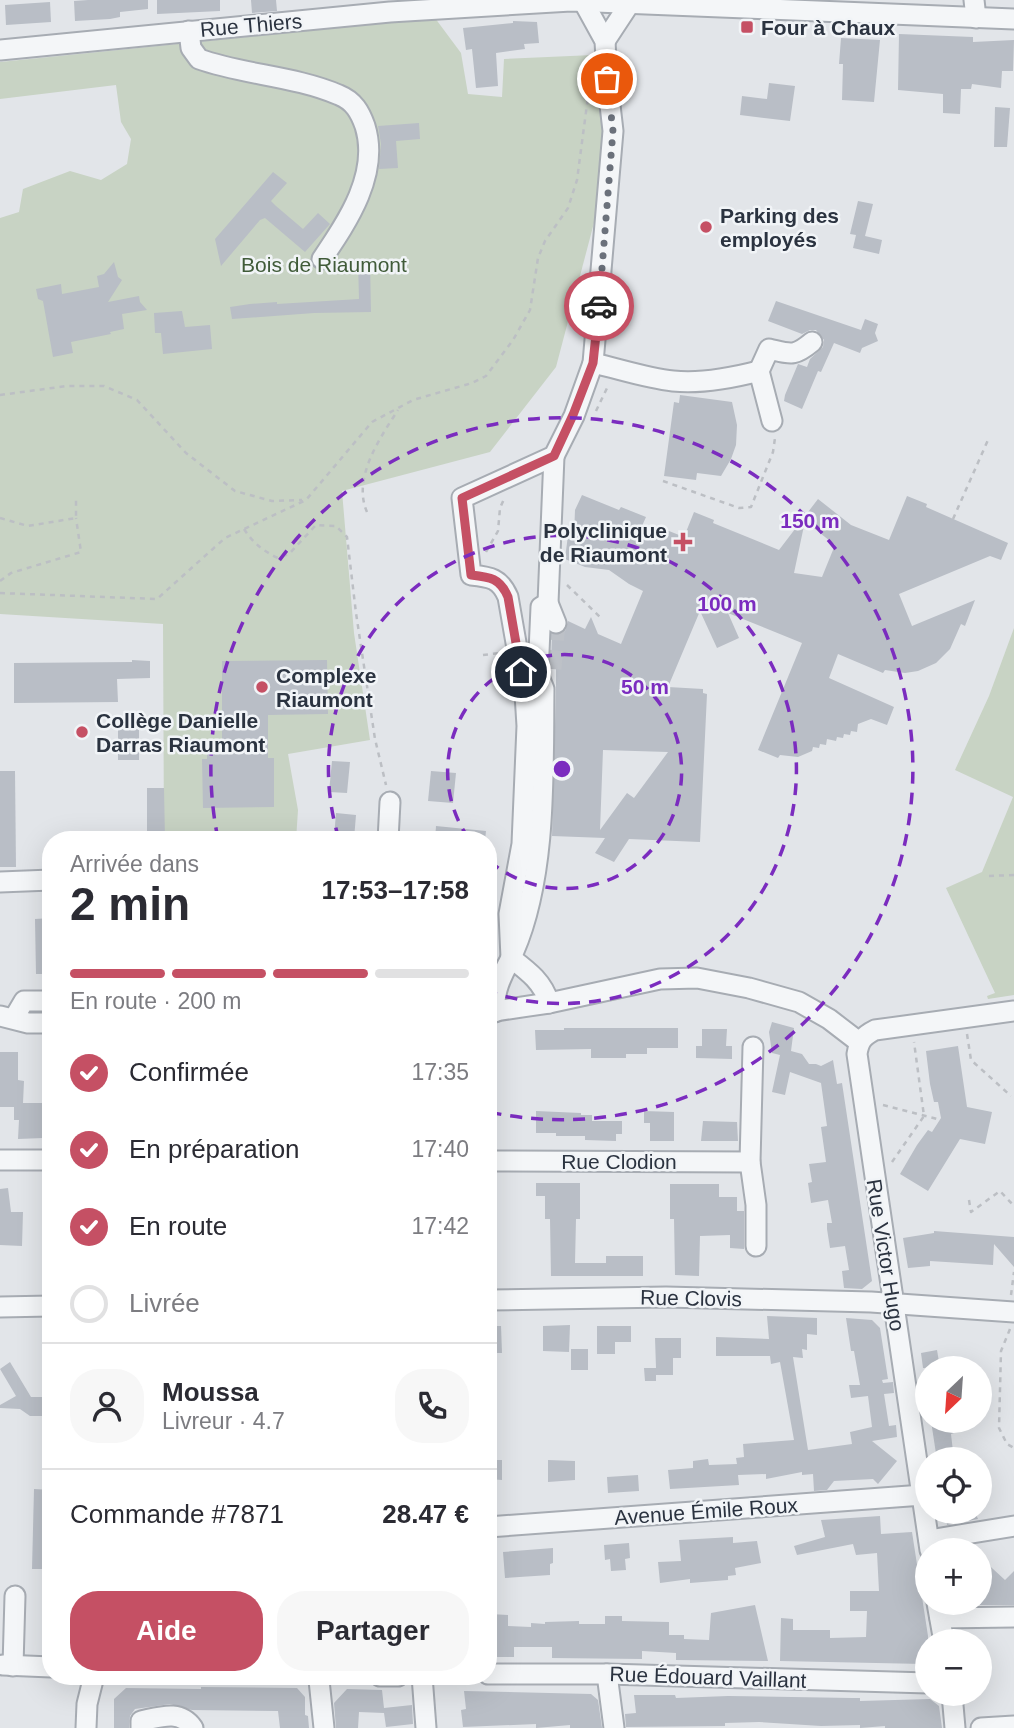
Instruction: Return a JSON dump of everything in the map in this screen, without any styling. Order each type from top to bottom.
[{"type":"street","name":"Rue Thiers","points":[[0,50],[188,31],[387,6],[571,0],[975,9],[1014,19]]},
{"type":"street","points":[[556,623],[548,603],[554,456],[593,363],[613,131],[605,41],[583,1]]},
{"type":"street","points":[[605,41],[629,3]]},
{"type":"street","points":[[188,31],[191,48],[199,58],[340,95],[360,112],[367,132],[369,160],[354,208],[322,259]]},
{"type":"street","points":[[772,421],[759,371],[769,349],[798,353],[812,342]]},
{"type":"street","points":[[593,363],[676,381],[696,381],[759,371]]},
{"type":"street","points":[[511,958],[509,914],[522,844],[527,726],[525,694],[504,586],[488,576],[471,575],[462,498],[554,456]]},
{"type":"street","points":[[544,689],[538,674],[541,607],[548,603]]},
{"type":"street","points":[[497,991],[523,931],[532,890],[540,832],[544,689],[552,669]]},
{"type":"street","points":[[388,831],[390,802]]},
{"type":"street","points":[[0,882],[42,880]]},
{"type":"street","points":[[511,958],[531,973],[546,991],[549,1003]]},
{"type":"street","points":[[497,1011],[660,979],[697,978],[799,1002],[829,1019],[859,1042],[864,1035],[875,1030],[1014,1011]]},
{"type":"street","points":[[7,1017],[24,1001],[42,1001]]},
{"type":"street","points":[[7,1017],[27,1023],[42,1023]]},
{"type":"street","name":"Rue Victor Hugo","points":[[859,1042],[857,1054],[874,1178],[916,1447]]},
{"type":"street","points":[[753,1046],[750,1162],[756,1205],[757,1246]]},
{"type":"street","points":[[0,1160],[42,1160]]},
{"type":"street","name":"Rue Clodion","points":[[497,1161],[750,1162]]},
{"type":"street","name":"Rue Clovis","points":[[497,1300],[666,1297],[893,1303],[1012,1312]]},
{"type":"street","points":[[0,1307],[42,1307]]},
{"type":"street","name":"Avenue Émile Roux","points":[[497,1526],[915,1496]]},
{"type":"street","points":[[962,1538],[1014,1527]]},
{"type":"street","points":[[15,1595],[7,1665],[42,1667]]},
{"type":"street","points":[[989,1615],[1014,1617]]},
{"type":"street","name":"Rue Édouard Vaillant","points":[[497,1674],[607,1674],[915,1683]]},
{"type":"street","points":[[607,1674],[614,1728]]},
{"type":"street","points":[[86,1728],[91,1685]]},
{"type":"street","points":[[321,1685],[324,1728]]},
{"type":"street","points":[[423,1685],[426,1728]]},
{"type":"street","points":[[953,1706],[955,1728]]},
{"type":"street","points":[[141,1728],[141,1721],[167,1715],[178,1716],[188,1721],[193,1728]]},
{"type":"street","points":[[981,1728],[1014,1726]]},
{"type":"path","points":[[0,593],[157,599],[225,538],[306,500],[372,422],[413,400],[472,383],[486,376],[513,340],[530,310],[538,258],[545,242],[568,208],[578,180],[590,85]]},
{"type":"path","points":[[594,416],[617,368]]},
{"type":"path","points":[[0,395],[67,386],[104,386],[138,400],[186,453],[234,491],[272,501],[306,500]]},
{"type":"path","points":[[367,512],[361,499],[367,466],[400,407]]},
{"type":"path","points":[[663,481],[739,508],[751,507],[775,444],[776,435],[772,421]]},
{"type":"path","points":[[953,519],[988,440]]},
{"type":"path","points":[[471,575],[481,563],[496,534],[500,508],[517,473]]},
{"type":"path","points":[[0,581],[11,573],[81,552],[76,500]]},
{"type":"path","points":[[0,518],[28,526],[76,518]]},
{"type":"path","points":[[244,529],[264,552],[278,558],[289,554],[316,525],[336,526],[347,537],[375,739],[390,802]]},
{"type":"path","points":[[549,566],[600,617]]},
{"type":"path","points":[[989,876],[1014,875]]},
{"type":"path","points":[[965,1018],[971,1060],[1012,1096]]},
{"type":"path","points":[[874,1178],[892,1162],[923,1116],[910,1026]]},
{"type":"path","points":[[883,1105],[937,1119]]},
{"type":"path","points":[[969,1200],[971,1212],[1000,1191],[1014,1206]]},
{"type":"path","points":[[1014,1272],[1010,1330],[1001,1351],[999,1428],[1007,1444],[1014,1448]]},
{"type":"green space","name":"Bois de Riaumont","points":[[435,18],[461,53],[468,94],[502,97],[504,59],[593,55],[603,129],[595,219],[556,367],[490,452],[342,491],[354,633],[370,740],[288,754],[298,810],[297,831],[164,831],[163,624],[0,614],[0,218],[19,212],[23,189],[70,171],[101,180],[127,164],[131,139],[121,122],[116,85],[0,99],[0,62]]},
{"type":"green space","points":[[1014,628],[1014,995],[988,999],[987,996],[995,993],[946,888],[982,872],[1013,797],[955,770],[989,696]]},
{"type":"building","points":[[148,0],[148,9],[120,12],[120,17],[110,19],[75,21],[74,1]]},
{"type":"building","points":[[157,0],[220,0],[220,11],[157,14]]},
{"type":"building","points":[[251,0],[276,0],[277,11],[252,13]]},
{"type":"building","points":[[50,2],[51,22],[6,25],[5,5]]},
{"type":"building","points":[[513,21],[537,22],[539,43],[524,44],[525,49],[496,53],[498,86],[476,88],[472,49],[466,50],[463,28]]},
{"type":"building","points":[[899,34],[973,37],[973,42],[1014,40],[1013,71],[1002,71],[1001,88],[972,84],[971,89],[961,89],[960,114],[943,113],[943,94],[898,90]]},
{"type":"building","points":[[841,38],[880,40],[874,102],[842,100],[843,64],[839,64]]},
{"type":"building","points":[[769,83],[795,86],[790,121],[740,115],[742,96],[767,99]]},
{"type":"building","points":[[995,107],[1010,108],[1007,147],[994,147]]},
{"type":"building","points":[[419,123],[420,139],[396,141],[398,168],[379,169],[381,144],[378,126]]},
{"type":"building","points":[[273,172],[287,183],[271,201],[276,206],[303,229],[318,213],[330,224],[305,252],[265,218],[260,220],[221,266],[215,239]]},
{"type":"building","points":[[858,201],[873,204],[865,236],[882,240],[879,254],[853,248],[856,235],[850,234]]},
{"type":"building","points":[[358,261],[370,261],[371,312],[232,319],[230,307],[359,299]]},
{"type":"building","points":[[114,262],[118,277],[122,280],[108,302],[139,296],[140,302],[147,310],[122,314],[124,329],[71,342],[73,353],[53,357],[43,301],[38,299],[36,289],[61,284],[62,294],[99,287],[97,276],[104,274]]},
{"type":"building","points":[[776,301],[861,330],[865,319],[878,324],[875,333],[878,341],[862,348],[860,353],[834,343],[821,372],[818,371],[802,409],[784,401],[785,395],[798,364],[807,367],[810,359],[823,347],[824,340],[816,330],[802,334],[768,321]]},
{"type":"building","points":[[182,311],[185,327],[210,325],[212,349],[163,354],[161,333],[155,333],[154,313]]},
{"type":"building","points":[[680,395],[732,402],[737,425],[736,445],[721,476],[697,473],[696,480],[664,476],[674,402],[679,403]]},
{"type":"building","points":[[582,495],[619,510],[621,507],[646,517],[642,526],[664,529],[684,537],[694,512],[714,520],[713,523],[779,550],[818,499],[851,525],[889,540],[907,496],[1008,543],[1001,560],[990,556],[899,594],[912,626],[975,600],[965,626],[961,624],[950,649],[936,663],[918,671],[905,673],[885,670],[883,673],[838,654],[829,678],[894,707],[887,725],[871,719],[858,724],[857,732],[844,734],[843,738],[837,737],[836,741],[827,739],[826,745],[813,747],[812,751],[798,757],[780,755],[778,758],[758,750],[802,643],[728,613],[739,638],[717,648],[700,611],[668,687],[703,689],[703,693],[707,694],[700,842],[629,839],[614,862],[595,853],[605,838],[552,836],[556,664],[551,663],[552,634],[560,635],[565,631],[568,621],[585,629],[591,617],[598,634],[621,644],[643,591],[609,570],[585,567],[565,559],[568,535],[574,536],[575,510]],"holes":[[[805,521],[835,545],[822,577],[794,573]],[[603,750],[668,752],[634,798],[627,793],[600,830]]]},
{"type":"building","points":[[327,660],[328,714],[268,715],[268,758],[274,758],[274,807],[203,808],[202,759],[207,759],[207,740],[222,740],[222,661]]},
{"type":"building","points":[[150,661],[150,678],[117,679],[118,702],[14,703],[14,663]]},
{"type":"building","points":[[118,729],[139,729],[139,760],[118,760]]},
{"type":"building","points":[[332,761],[350,762],[347,793],[329,792]]},
{"type":"building","points":[[0,771],[15,771],[16,867],[0,867]]},
{"type":"building","points":[[431,771],[456,773],[453,803],[428,801]]},
{"type":"building","points":[[147,788],[164,788],[165,831],[147,831]]},
{"type":"building","points":[[336,813],[356,815],[355,831],[335,831]]},
{"type":"building","points":[[436,826],[486,831],[436,831]]},
{"type":"building","points":[[35,919],[42,919],[42,974],[36,974]]},
{"type":"building","points":[[772,1022],[794,1028],[791,1051],[802,1054],[809,1064],[821,1066],[833,1060],[837,1084],[842,1083],[872,1281],[862,1289],[844,1288],[842,1271],[849,1270],[845,1246],[830,1248],[827,1223],[832,1223],[828,1200],[811,1203],[809,1164],[826,1162],[821,1127],[827,1126],[821,1083],[790,1072],[785,1095],[772,1092],[780,1055],[772,1053],[769,1032]]},
{"type":"building","points":[[678,1028],[678,1048],[647,1048],[647,1054],[626,1054],[626,1058],[591,1058],[591,1049],[536,1050],[535,1030]]},
{"type":"building","points":[[702,1029],[727,1029],[726,1046],[732,1046],[732,1059],[696,1058],[696,1046],[702,1046]]},
{"type":"building","points":[[958,1046],[967,1107],[992,1112],[985,1144],[960,1139],[928,1191],[900,1174],[917,1145],[928,1130],[932,1132],[941,1118],[938,1102],[934,1102],[926,1051]]},
{"type":"building","points":[[0,1052],[18,1052],[18,1080],[24,1081],[23,1103],[42,1103],[42,1138],[18,1139],[19,1120],[14,1120],[14,1107],[0,1107]]},
{"type":"building","points":[[536,1111],[581,1113],[592,1115],[592,1121],[622,1121],[622,1134],[616,1134],[616,1141],[536,1133]]},
{"type":"building","points":[[644,1111],[674,1112],[674,1141],[650,1141],[650,1123],[644,1123]]},
{"type":"building","points":[[703,1121],[737,1122],[738,1141],[701,1141]]},
{"type":"building","points":[[536,1183],[580,1183],[580,1219],[576,1219],[575,1263],[606,1263],[606,1256],[643,1256],[643,1276],[551,1276],[550,1219],[545,1219],[545,1196],[536,1196]]},
{"type":"building","points":[[670,1184],[719,1184],[719,1197],[737,1197],[737,1211],[744,1211],[744,1249],[730,1248],[730,1235],[700,1236],[699,1276],[675,1275]]},
{"type":"building","points":[[8,1188],[11,1212],[23,1212],[22,1246],[0,1245],[0,1189]]},
{"type":"building","points":[[934,1231],[1014,1237],[1014,1267],[994,1244],[993,1265],[930,1261],[930,1266],[908,1268],[903,1238]]},
{"type":"building","points":[[767,1316],[817,1318],[817,1335],[807,1334],[807,1350],[802,1349],[803,1358],[793,1357],[808,1450],[852,1444],[850,1432],[872,1427],[868,1396],[851,1398],[849,1385],[860,1385],[846,1318],[872,1320],[880,1328],[888,1379],[882,1380],[883,1383],[893,1382],[894,1393],[884,1394],[889,1426],[896,1425],[897,1437],[872,1441],[897,1461],[878,1484],[873,1479],[834,1481],[827,1490],[814,1491],[813,1474],[802,1475],[802,1472],[766,1479],[766,1474],[738,1475],[739,1485],[670,1489],[668,1470],[693,1468],[693,1461],[708,1459],[709,1465],[737,1464],[736,1458],[744,1457],[743,1444],[794,1440],[780,1362],[771,1364],[770,1356],[716,1356],[716,1337],[769,1339]]},
{"type":"building","points":[[570,1325],[569,1352],[543,1351],[543,1326]]},
{"type":"building","points":[[497,1326],[501,1326],[502,1353],[497,1353]]},
{"type":"building","points":[[597,1326],[631,1326],[631,1342],[615,1342],[615,1354],[597,1354]]},
{"type":"building","points":[[655,1338],[681,1338],[681,1358],[673,1358],[673,1375],[656,1375],[656,1381],[645,1381],[644,1368],[656,1368]]},
{"type":"building","points":[[571,1349],[588,1349],[588,1370],[571,1370]]},
{"type":"building","points":[[937,1350],[938,1356],[921,1356],[921,1353]]},
{"type":"building","points":[[10,1362],[31,1397],[42,1397],[42,1416],[30,1416],[20,1409],[0,1408],[0,1405],[16,1396],[0,1369]]},
{"type":"building","points":[[933,1433],[954,1433],[951,1434],[952,1447],[935,1447]]},
{"type":"building","points":[[497,1460],[502,1460],[502,1480],[497,1480]]},
{"type":"building","points":[[548,1460],[575,1461],[575,1480],[548,1482]]},
{"type":"building","points":[[638,1475],[639,1491],[608,1493],[607,1477]]},
{"type":"building","points":[[34,1489],[42,1489],[42,1569],[32,1569]]},
{"type":"building","points":[[880,1516],[881,1534],[912,1532],[915,1552],[915,1615],[925,1615],[927,1629],[915,1629],[915,1664],[780,1661],[781,1618],[793,1619],[793,1630],[830,1630],[830,1638],[866,1637],[867,1611],[850,1611],[850,1591],[879,1591],[877,1553],[856,1555],[853,1544],[797,1555],[794,1546],[825,1537],[821,1520]]},
{"type":"building","points":[[733,1537],[733,1543],[757,1541],[761,1563],[735,1568],[736,1575],[728,1576],[728,1580],[690,1583],[690,1579],[660,1583],[658,1562],[681,1561],[679,1540]]},
{"type":"building","points":[[629,1543],[630,1558],[625,1559],[626,1570],[611,1571],[610,1559],[605,1560],[604,1545]]},
{"type":"building","points":[[553,1548],[550,1575],[505,1578],[503,1552]]},
{"type":"building","points":[[992,1568],[1005,1580],[1014,1571],[1014,1605],[992,1605]]},
{"type":"building","points":[[755,1605],[768,1661],[676,1660],[676,1653],[642,1651],[642,1659],[552,1658],[552,1647],[514,1647],[514,1657],[497,1657],[497,1614],[508,1615],[508,1626],[531,1627],[531,1623],[545,1622],[579,1621],[579,1624],[605,1624],[605,1616],[622,1616],[622,1621],[669,1622],[669,1635],[684,1635],[684,1639],[709,1640],[711,1613]]},
{"type":"building","points":[[126,1688],[297,1688],[305,1697],[305,1715],[308,1716],[309,1728],[280,1728],[278,1711],[192,1710],[170,1704],[135,1709],[130,1716],[129,1728],[114,1728],[114,1699]]},
{"type":"building","points":[[347,1689],[382,1690],[384,1708],[412,1705],[413,1724],[386,1727],[384,1713],[359,1712],[358,1728],[336,1728],[334,1703]]},
{"type":"building","points":[[464,1691],[591,1694],[598,1700],[602,1728],[570,1728],[570,1725],[536,1728],[536,1724],[463,1727],[461,1710],[466,1709]]},
{"type":"building","points":[[634,1695],[675,1695],[676,1698],[860,1698],[860,1701],[915,1699],[915,1706],[939,1706],[942,1728],[860,1728],[860,1725],[821,1726],[759,1722],[725,1723],[725,1726],[626,1727],[625,1714],[636,1713]]},
{"type":"tunnel","points":[[552,669],[556,623]]},
{"type":"way so far","points":[[599,306],[613,131],[607,79]]},
{"type":"place","name":"Four à Chaux","points":[[747,27]]},
{"type":"place","name":"Parking des employés","points":[[706,227]]},
{"type":"place","name":"Polyclinique de Riaumont","points":[[683,542]]},
{"type":"place","name":"Complexe Riaumont","points":[[262,687]]},
{"type":"place","name":"Collège Danielle Darras Riaumont","points":[[82,732]]},
{"type":"route","points":[[521,672],[504,586],[488,576],[471,575],[462,498],[554,456],[593,363],[599,306]]}]
